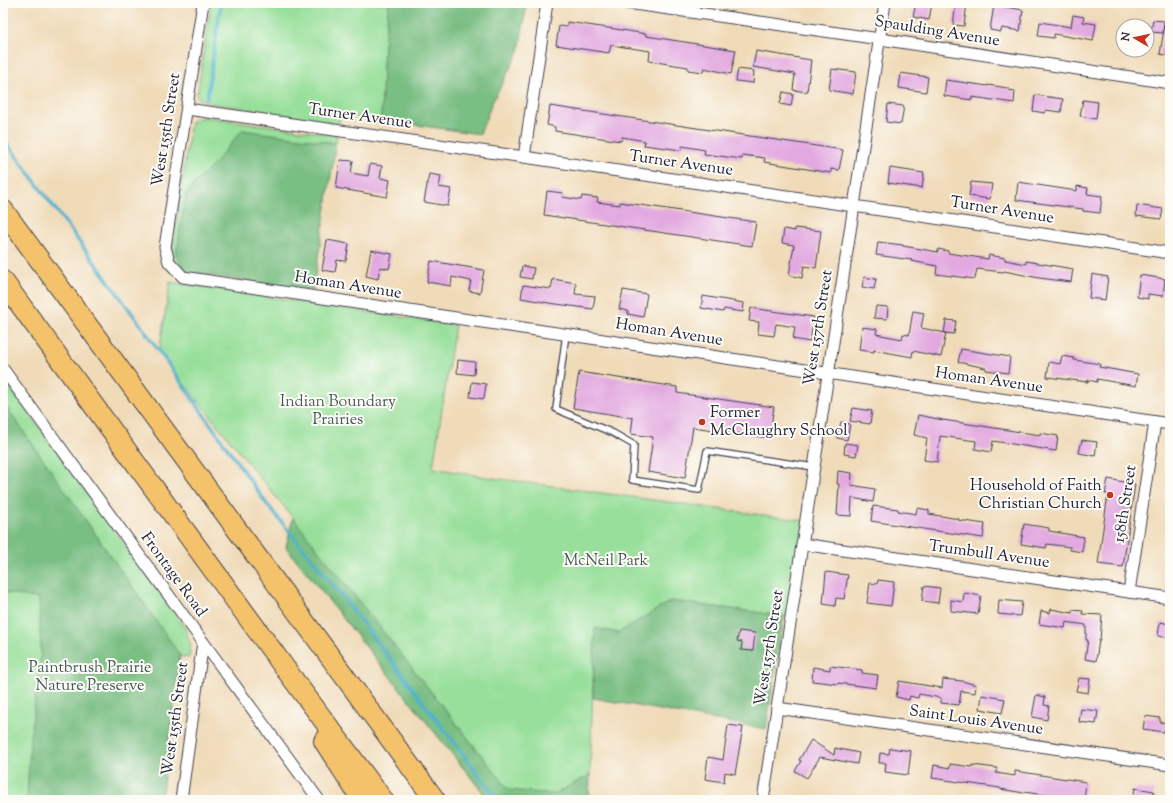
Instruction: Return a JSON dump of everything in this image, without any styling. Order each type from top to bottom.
[{"type":"highway","points":[[3,210],[434,800]]},
{"type":"highway","points":[[3,281],[284,667],[383,800]]},
{"type":"highway","points":[[284,667],[325,744],[362,800]]},
{"type":"highway","points":[[373,716],[447,800]]},
{"type":"street","name":"West 155th Street","points":[[169,262],[165,247],[203,3]]},
{"type":"street","points":[[524,157],[547,3]]},
{"type":"street","name":"Spaulding Avenue","points":[[627,3],[880,39],[1170,83]]},
{"type":"street","name":"West 157th Street","points":[[763,800],[886,3]]},
{"type":"street","name":"Turner Avenue","points":[[187,109],[854,205],[1170,253]]},
{"type":"street","name":"Homan Avenue","points":[[169,262],[183,277],[1170,424]]},
{"type":"street","name":"Frontage Road","points":[[3,369],[319,800]]},
{"type":"street","name":"158th Street","points":[[1129,592],[1155,422]]},
{"type":"street","name":"Trumbull Avenue","points":[[802,544],[1170,598]]},
{"type":"street","name":"West 155th Street","points":[[181,800],[202,642]]},
{"type":"street","name":"Saint Louis Avenue","points":[[777,708],[1170,765]]},
{"type":"lane","points":[[566,334],[556,409],[613,433],[634,445],[632,480],[699,490],[707,451],[814,467]]},
{"type":"green space","points":[[211,3],[389,3],[384,45],[381,120],[341,115],[338,124],[209,103],[197,97]]},
{"type":"green space","points":[[389,3],[527,3],[519,51],[492,103],[480,134],[381,120],[384,45]]},
{"type":"green space","points":[[205,117],[337,135],[336,143],[242,131],[216,162],[187,272],[177,266],[172,251],[191,122],[195,119]]},
{"type":"green space","points":[[242,130],[336,143],[313,291],[187,272],[176,255],[186,192],[216,162]]},
{"type":"green space","name":"Indian Boundary Prairies","points":[[170,282],[455,325],[433,468],[486,477],[806,521],[791,617],[671,601],[618,633],[595,628],[589,800],[489,800],[286,547],[293,518],[159,353]]},
{"type":"green space","name":"Paintbrush Prairie Nature Preserve","points":[[3,378],[185,628],[191,646],[189,658],[180,656],[161,800],[3,800]]},
{"type":"green space","name":"Paintbrush Prairie Nature Preserve","points":[[3,402],[180,655],[161,800],[27,800],[30,740],[41,654],[39,599],[3,592]]},
{"type":"green space","points":[[293,518],[509,790],[554,794],[590,775],[589,800],[489,800],[286,547]]},
{"type":"green space","points":[[671,601],[784,616],[766,729],[593,698],[595,628],[618,633]]},
{"type":"building","points":[[916,3],[932,3],[929,20],[913,17]]},
{"type":"building","points":[[956,3],[967,3],[964,26],[953,25]]},
{"type":"building","points":[[994,5],[1023,10],[1020,31],[1002,28],[1001,32],[990,30]]},
{"type":"building","points":[[1073,15],[1084,17],[1083,22],[1096,24],[1093,41],[1054,34],[1054,38],[1038,36],[1040,22],[1071,27]]},
{"type":"building","points":[[1155,20],[1164,21],[1163,33],[1155,32]]},
{"type":"building","points":[[567,22],[736,50],[731,74],[704,68],[703,72],[688,70],[688,67],[649,61],[650,51],[611,45],[609,53],[556,45],[559,26],[567,27]]},
{"type":"building","points":[[1165,23],[1170,24],[1170,56],[1160,54]]},
{"type":"building","points":[[756,51],[811,60],[807,92],[793,90],[795,74],[753,67]]},
{"type":"building","points":[[738,69],[754,71],[753,83],[736,81]]},
{"type":"building","points":[[832,69],[856,72],[853,94],[829,90]]},
{"type":"building","points":[[901,73],[928,77],[926,92],[899,88]]},
{"type":"building","points":[[946,80],[1008,88],[1008,90],[1015,91],[1014,103],[972,97],[972,100],[944,96]]},
{"type":"building","points":[[783,92],[793,94],[791,106],[780,104]]},
{"type":"building","points":[[1035,95],[1063,99],[1061,112],[1045,110],[1045,113],[1033,111]]},
{"type":"building","points":[[1083,100],[1098,102],[1096,119],[1080,116]]},
{"type":"building","points":[[888,104],[904,106],[901,124],[886,122]]},
{"type":"building","points":[[550,106],[843,150],[839,170],[831,169],[831,173],[764,162],[765,158],[742,155],[742,159],[704,154],[705,150],[682,146],[681,150],[644,145],[645,141],[622,137],[621,141],[555,131],[555,127],[547,125]]},
{"type":"building","points":[[340,160],[353,161],[351,173],[368,176],[370,164],[382,166],[380,178],[390,180],[387,197],[336,188]]},
{"type":"building","points":[[890,168],[924,173],[922,188],[888,183]]},
{"type":"building","points":[[429,174],[441,176],[439,187],[451,189],[448,206],[424,202]]},
{"type":"building","points":[[971,182],[992,184],[990,199],[969,196]]},
{"type":"building","points":[[1018,182],[1077,191],[1077,186],[1088,188],[1087,194],[1102,196],[1100,213],[1083,211],[1083,209],[1016,200]]},
{"type":"building","points":[[547,191],[563,193],[562,197],[581,200],[582,196],[598,198],[597,202],[620,205],[620,202],[756,222],[752,246],[544,215]]},
{"type":"building","points":[[1137,205],[1163,209],[1161,219],[1136,216]]},
{"type":"building","points":[[795,228],[821,231],[816,268],[804,266],[802,278],[789,275],[794,245],[782,243],[784,229],[795,231]]},
{"type":"building","points":[[327,240],[349,244],[346,261],[337,260],[335,272],[322,270]]},
{"type":"building","points":[[878,242],[938,252],[938,249],[948,251],[948,253],[988,259],[989,255],[1026,264],[1026,261],[1073,269],[1071,282],[1039,278],[1004,271],[977,269],[975,279],[936,274],[937,266],[911,261],[912,260],[876,255]]},
{"type":"building","points":[[371,250],[392,254],[389,269],[380,267],[378,279],[366,276]]},
{"type":"building","points":[[431,261],[484,270],[480,293],[469,291],[471,281],[452,277],[451,286],[427,282]]},
{"type":"building","points":[[522,266],[534,268],[532,279],[520,277]]},
{"type":"building","points":[[1092,274],[1108,277],[1105,300],[1089,298]]},
{"type":"building","points":[[1140,275],[1165,279],[1163,296],[1148,294],[1148,299],[1137,297]]},
{"type":"building","points":[[864,277],[876,279],[874,289],[862,287]]},
{"type":"building","points":[[553,279],[576,283],[575,294],[595,296],[593,309],[521,298],[523,285],[551,289]]},
{"type":"building","points":[[623,290],[647,294],[643,317],[628,314],[628,311],[619,309]]},
{"type":"building","points":[[703,296],[744,303],[743,312],[724,309],[723,312],[701,308]]},
{"type":"building","points":[[876,306],[888,307],[887,319],[874,318]]},
{"type":"building","points":[[751,308],[814,317],[810,342],[793,339],[795,327],[776,324],[774,336],[758,334],[759,322],[749,321]]},
{"type":"building","points":[[913,311],[924,313],[921,328],[946,333],[941,357],[913,351],[912,357],[874,350],[874,352],[859,350],[862,327],[877,329],[876,334],[902,339],[903,334],[909,335]]},
{"type":"building","points":[[946,320],[956,321],[954,334],[944,333]]},
{"type":"building","points":[[961,349],[1010,357],[1008,373],[986,370],[986,368],[958,362]]},
{"type":"building","points":[[1062,356],[1074,358],[1074,360],[1100,364],[1099,367],[1138,374],[1136,386],[1097,379],[1097,382],[1088,380],[1088,382],[1047,377],[1049,362],[1060,364]]},
{"type":"building","points":[[458,360],[475,362],[474,375],[457,373]]},
{"type":"building","name":"Former McClaughry School","points":[[579,372],[677,387],[677,393],[774,407],[769,438],[693,427],[685,478],[648,472],[653,437],[631,434],[633,418],[573,408]]},
{"type":"building","points":[[472,382],[486,384],[484,399],[470,397]]},
{"type":"building","points":[[853,408],[872,411],[870,424],[850,421]]},
{"type":"building","points":[[918,415],[1040,435],[1040,433],[1058,436],[1056,451],[993,441],[991,452],[975,449],[976,441],[940,436],[937,462],[924,460],[927,438],[914,435]]},
{"type":"building","points":[[841,422],[850,424],[847,440],[837,438]]},
{"type":"building","points":[[1082,440],[1097,442],[1095,456],[1079,453]]},
{"type":"building","points":[[845,443],[858,445],[856,456],[844,454]]},
{"type":"building","points":[[838,471],[852,473],[851,485],[875,489],[873,502],[852,498],[851,516],[837,515],[839,484],[837,484]]},
{"type":"building","points":[[1108,479],[1135,484],[1123,567],[1098,564],[1108,494],[1105,494]]},
{"type":"building","points":[[873,506],[898,509],[898,511],[916,514],[917,508],[929,510],[929,514],[985,524],[983,538],[871,521]]},
{"type":"building","points":[[1024,524],[1049,528],[1049,531],[1084,537],[1082,552],[1070,550],[1070,547],[1047,544],[1046,548],[1021,544]]},
{"type":"building","points":[[826,572],[848,575],[844,599],[836,598],[835,606],[823,604]]},
{"type":"building","points":[[878,580],[894,582],[891,606],[867,603],[870,583],[877,584]]},
{"type":"building","points":[[924,586],[940,588],[938,603],[922,601]]},
{"type":"building","points":[[964,593],[981,596],[978,614],[951,611],[951,600],[963,602]]},
{"type":"building","points":[[999,600],[1022,602],[1020,616],[998,614]]},
{"type":"building","points":[[1051,609],[1072,613],[1072,610],[1083,611],[1082,614],[1102,615],[1100,640],[1096,661],[1085,659],[1088,640],[1086,640],[1086,625],[1066,622],[1065,628],[1039,624],[1041,611],[1050,613]]},
{"type":"building","points":[[1160,622],[1170,624],[1170,638],[1158,636]]},
{"type":"building","points":[[739,631],[755,633],[753,651],[741,650],[742,642],[737,641]]},
{"type":"building","points":[[830,666],[862,670],[862,673],[878,675],[876,688],[812,681],[813,667],[830,670]]},
{"type":"building","points":[[1079,678],[1090,679],[1088,693],[1076,691]]},
{"type":"building","points":[[943,679],[962,681],[976,685],[975,693],[961,691],[959,705],[941,703],[941,698],[919,694],[918,698],[910,696],[909,700],[896,697],[899,681],[942,688]]},
{"type":"building","points":[[982,695],[1005,699],[1002,713],[980,709]]},
{"type":"building","points":[[1036,695],[1045,697],[1044,705],[1049,706],[1047,720],[1032,717]]},
{"type":"building","points":[[1081,709],[1098,711],[1096,724],[1079,722]]},
{"type":"building","points":[[1145,716],[1160,718],[1160,722],[1166,723],[1164,732],[1143,729]]},
{"type":"building","points":[[728,725],[743,727],[735,774],[725,772],[724,782],[705,779],[708,757],[723,760]]},
{"type":"building","points":[[811,740],[834,755],[835,748],[859,753],[857,764],[820,757],[807,778],[795,771],[801,761],[799,760]]},
{"type":"building","points":[[890,748],[911,751],[908,775],[885,772],[886,763],[879,763],[880,753],[889,754]]},
{"type":"building","points":[[950,764],[997,768],[996,773],[1015,776],[1015,771],[1086,782],[1084,800],[1059,800],[1059,797],[1024,793],[932,778],[934,765],[950,768]]},
{"type":"building","points":[[1135,788],[1154,791],[1153,800],[1133,800]]},
{"type":"waterway","points":[[207,98],[221,3]]},
{"type":"waterway","points":[[3,138],[142,327],[266,503],[345,600],[498,800]]},
{"type":"place","name":"Former McClaughry School","points":[[702,422]]},
{"type":"place","name":"Household of Faith Christian Church","points":[[1110,495]]},
{"type":"park label","name":"McNeil Park","points":[[606,561]]}]
